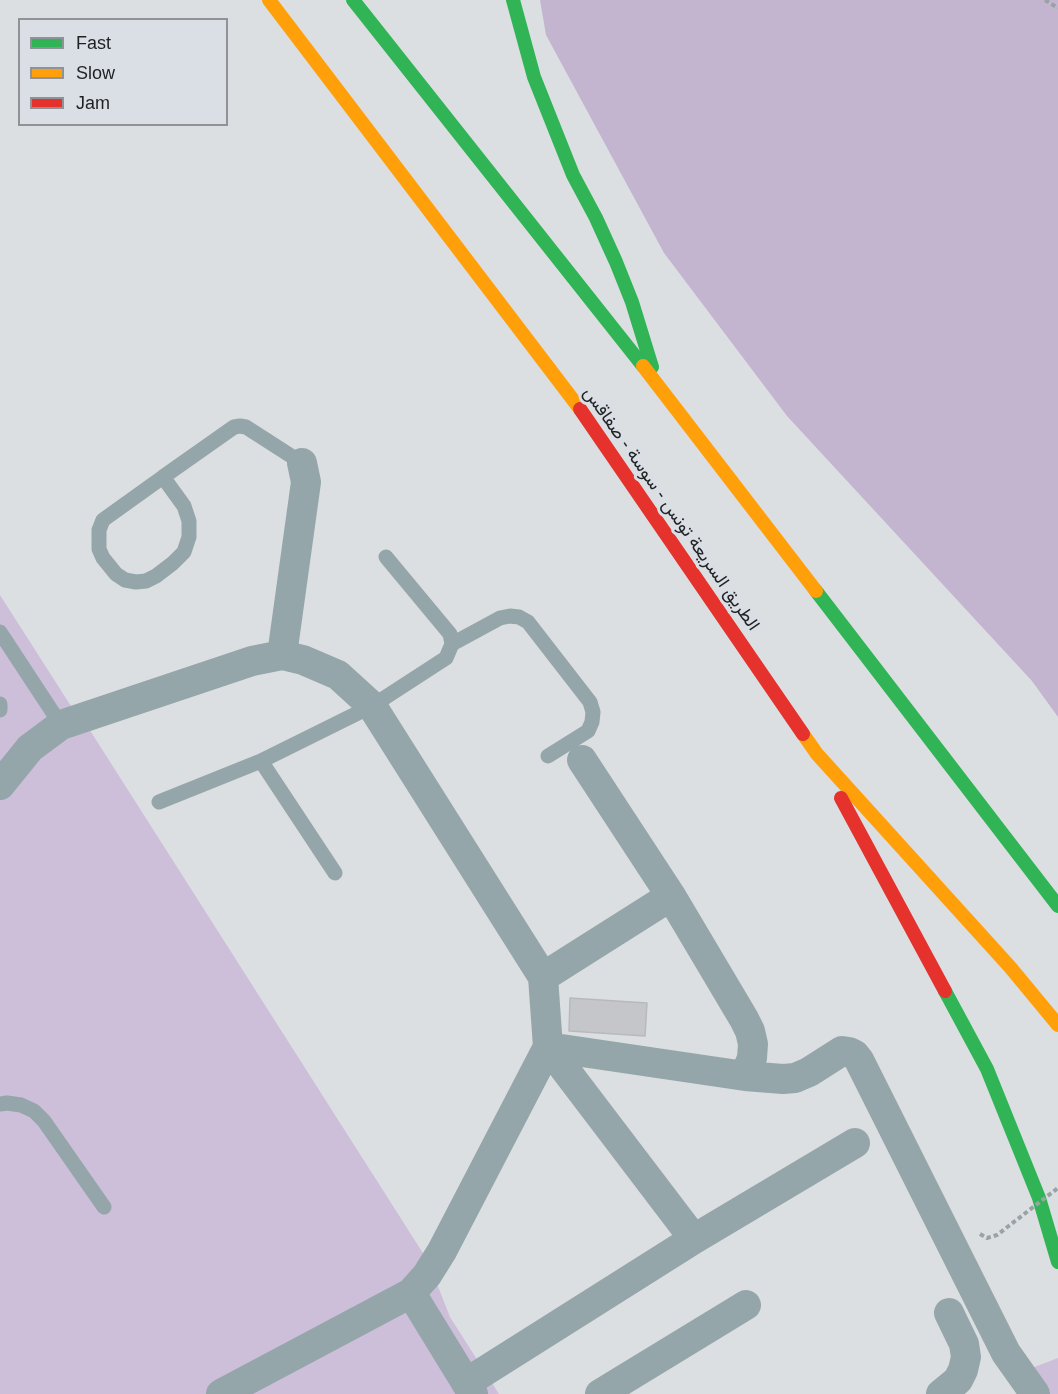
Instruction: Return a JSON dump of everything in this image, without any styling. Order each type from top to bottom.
[{"type":"highway","name":"الطريق السريعة تونس - سوسة - صفاقس","points":[[269,0],[573,399],[818,754],[1010,967],[1058,1025]]},
{"type":"highway","points":[[353,0],[656,383],[1058,906]]},
{"type":"highway","points":[[513,0],[534,77],[573,176],[616,262],[642,332],[656,383]]},
{"type":"highway","points":[[818,754],[987,1069],[1039,1198],[1058,1262]]},
{"type":"street","points":[[282,655],[306,482],[302,463]]},
{"type":"street","points":[[0,785],[30,748],[61,725],[252,661],[282,655],[303,660],[338,675],[372,705],[543,977],[548,1047],[442,1251],[427,1275],[411,1293],[221,1394]]},
{"type":"street","points":[[582,760],[671,897],[750,1031],[753,1044],[752,1058],[745,1076]]},
{"type":"street","points":[[543,977],[671,897]]},
{"type":"street","points":[[548,1047],[745,1076],[783,1079],[795,1078],[808,1072],[836,1054],[849,1052],[855,1055],[1006,1353],[1035,1394]]},
{"type":"street","points":[[548,1047],[694,1239]]},
{"type":"street","points":[[411,1293],[470,1389],[694,1239],[855,1143]]},
{"type":"street","points":[[600,1394],[746,1305]]},
{"type":"street","points":[[940,1394],[958,1380],[966,1357],[964,1344],[949,1313]]},
{"type":"lane","points":[[164,477],[184,506],[189,521],[189,537],[184,552],[156,576],[146,581],[125,580],[116,574],[99,549],[99,530],[103,520],[234,427],[246,427],[302,463]]},
{"type":"lane","points":[[159,802],[261,761],[372,705],[446,658],[452,644],[450,634],[386,557]]},
{"type":"lane","points":[[452,644],[500,618],[519,617],[528,622],[590,702],[593,712],[588,731],[548,756]]},
{"type":"lane","points":[[0,633],[61,725]]},
{"type":"lane","points":[[0,704],[0,710]]},
{"type":"lane","points":[[261,761],[335,873]]},
{"type":"lane","points":[[0,1104],[21,1105],[34,1111],[44,1121],[104,1207]]},
{"type":"path","points":[[1045,0],[1058,8]]},
{"type":"path","points":[[980,1234],[992,1238],[1058,1188]]},
{"type":"shaded area","points":[[540,0],[1058,0],[1058,717],[1032,681],[787,416],[664,253],[546,35]]},
{"type":"shaded area","points":[[0,595],[69,703],[91,732],[428,1261],[450,1317],[499,1394],[0,1394]]},
{"type":"shaded area","points":[[1058,1358],[1058,1394],[1017,1394],[1011,1376]]},
{"type":"building","points":[[570,998],[647,1003],[645,1036],[569,1031]]},
{"type":"traffic: fast","points":[[353,0],[643,366]]},
{"type":"traffic: fast","points":[[513,0],[534,77],[573,175],[616,262],[632,302],[652,367]]},
{"type":"traffic: fast","points":[[816,591],[1058,906]]},
{"type":"traffic: fast","points":[[945,991],[987,1069],[1039,1198],[1058,1262]]},
{"type":"traffic: slow","points":[[269,0],[580,409]]},
{"type":"traffic: slow","points":[[643,366],[816,591]]},
{"type":"traffic: slow","points":[[803,734],[817,754],[1010,967],[1058,1025]]},
{"type":"traffic: jam","points":[[580,409],[803,734]]},
{"type":"traffic: jam","points":[[841,798],[945,991]]}]
